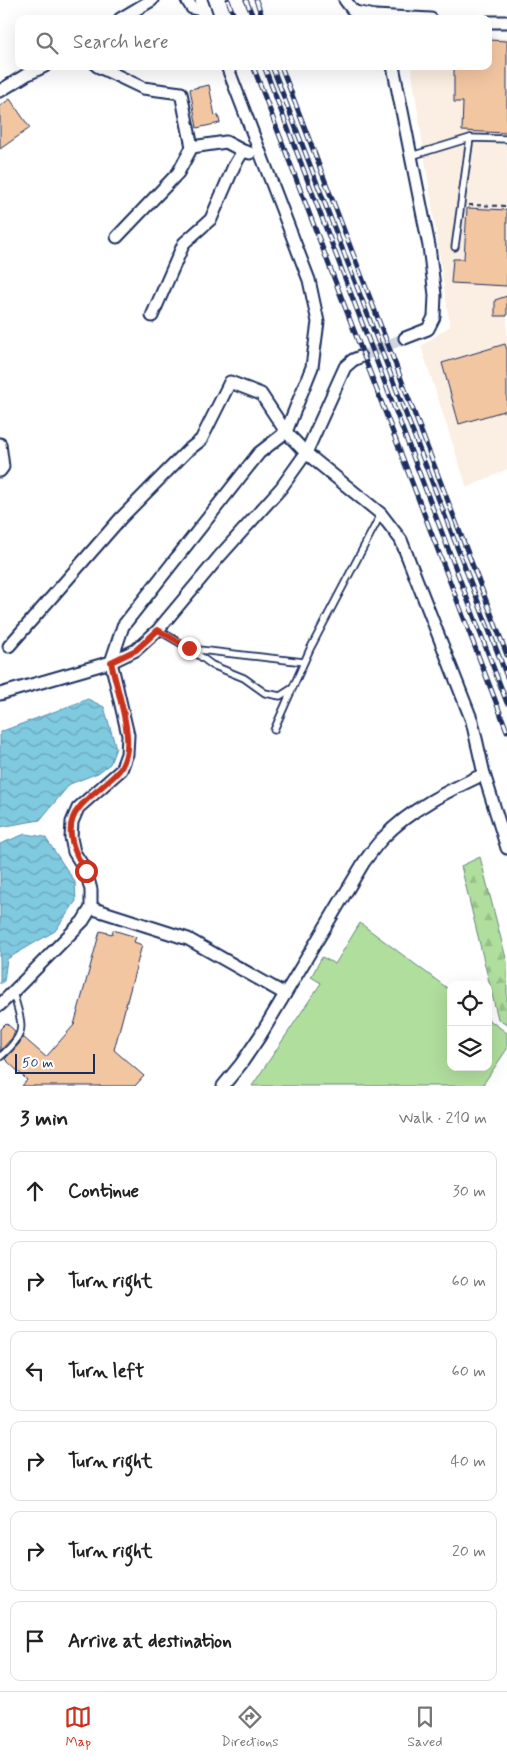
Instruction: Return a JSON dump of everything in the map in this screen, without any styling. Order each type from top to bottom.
[{"type":"street","points":[[127,15],[152,0]]},
{"type":"street","points":[[187,0],[192,8],[205,10]]},
{"type":"street","points":[[345,0],[357,15]]},
{"type":"street","points":[[492,22],[507,22]]},
{"type":"street","points":[[0,92],[37,70]]},
{"type":"street","points":[[106,70],[144,88],[181,93],[192,147],[178,173],[117,237]]},
{"type":"street","points":[[0,1006],[78,927],[91,908],[92,890],[86,871],[74,852],[71,838],[72,822],[78,808],[121,770],[126,754],[128,735],[111,662],[123,626],[258,453],[286,432],[312,367],[318,322],[309,280],[228,70]]},
{"type":"street","points":[[394,70],[429,246],[435,295],[434,317],[428,329],[405,338]]},
{"type":"street","points":[[192,147],[226,142],[243,151],[260,155]]},
{"type":"street","points":[[152,316],[184,243],[211,219],[234,166],[243,151]]},
{"type":"street","points":[[0,694],[111,662],[136,650],[158,630],[219,557],[281,488],[306,453],[345,367],[360,357]]},
{"type":"street","points":[[9,646],[121,518],[187,451],[201,440],[230,382],[261,394],[286,432],[306,453],[381,514],[401,540],[472,721],[484,774],[507,848]]},
{"type":"street","points":[[0,444],[3,467],[0,471]]},
{"type":"street","points":[[223,1086],[241,1064],[364,862],[383,838],[404,818],[436,798],[484,774]]},
{"type":"street","points":[[91,908],[188,939],[285,994]]},
{"type":"lane","points":[[455,247],[470,138]]},
{"type":"lane","points":[[411,156],[470,138],[507,139]]},
{"type":"lane","points":[[274,730],[304,662],[381,514]]},
{"type":"lane","points":[[158,630],[189,648],[212,665],[244,678],[265,693],[280,696],[292,689]]},
{"type":"lane","points":[[189,648],[304,662]]},
{"type":"lane","points":[[0,1058],[20,1036],[22,1028],[13,992]]},
{"type":"path","points":[[461,204],[507,206]]},
{"type":"shaded area","points":[[492,37],[507,38],[507,469],[467,488],[421,346],[450,326],[412,70],[492,70]]},
{"type":"green space","points":[[480,857],[507,962],[507,1024],[498,1019],[492,994],[492,981],[489,981],[461,866]]},
{"type":"green space","points":[[360,923],[447,988],[447,1071],[492,1071],[492,1022],[507,1033],[507,1049],[482,1086],[252,1086],[321,983],[311,977],[322,957],[335,964]]},
{"type":"water","points":[[88,699],[104,707],[116,748],[110,764],[98,773],[70,784],[40,820],[0,827],[0,732]]},
{"type":"water","points":[[25,834],[45,837],[75,882],[76,901],[55,931],[7,959],[4,981],[0,984],[0,844]]},
{"type":"building","points":[[492,40],[507,41],[507,133],[462,131],[463,102],[454,102],[454,70],[492,70]]},
{"type":"building","points":[[209,85],[215,116],[218,115],[220,123],[197,128],[190,89]]},
{"type":"building","points":[[10,99],[30,128],[0,149],[0,106]]},
{"type":"building","points":[[467,208],[507,210],[507,286],[451,283],[453,259],[464,259]]},
{"type":"building","points":[[507,296],[507,316],[495,316],[495,300]]},
{"type":"building","points":[[505,344],[507,350],[507,410],[459,424],[442,363]]},
{"type":"building","points":[[113,930],[136,937],[134,942],[142,945],[114,1050],[144,1076],[135,1086],[22,1086],[27,1080],[5,1059],[23,1037],[46,1057],[74,1025],[100,931],[112,934]]},
{"type":"building","points":[[6,1023],[15,1031],[12,1038],[0,1051],[0,1029]]},
{"type":"tunnel","points":[[360,357],[405,338]]},
{"type":"railway","points":[[228,0],[234,15]]},
{"type":"railway","points":[[246,0],[252,15]]},
{"type":"railway","points":[[256,0],[262,15]]},
{"type":"railway","points":[[255,70],[507,731]]},
{"type":"railway","points":[[266,70],[507,703]]},
{"type":"railway","points":[[274,70],[507,677]]},
{"type":"railway","points":[[283,70],[507,655]]},
{"type":"route","points":[[86,871],[74,852],[71,838],[72,822],[78,808],[121,770],[126,754],[128,735],[111,662],[136,650],[158,630],[189,648]]}]
